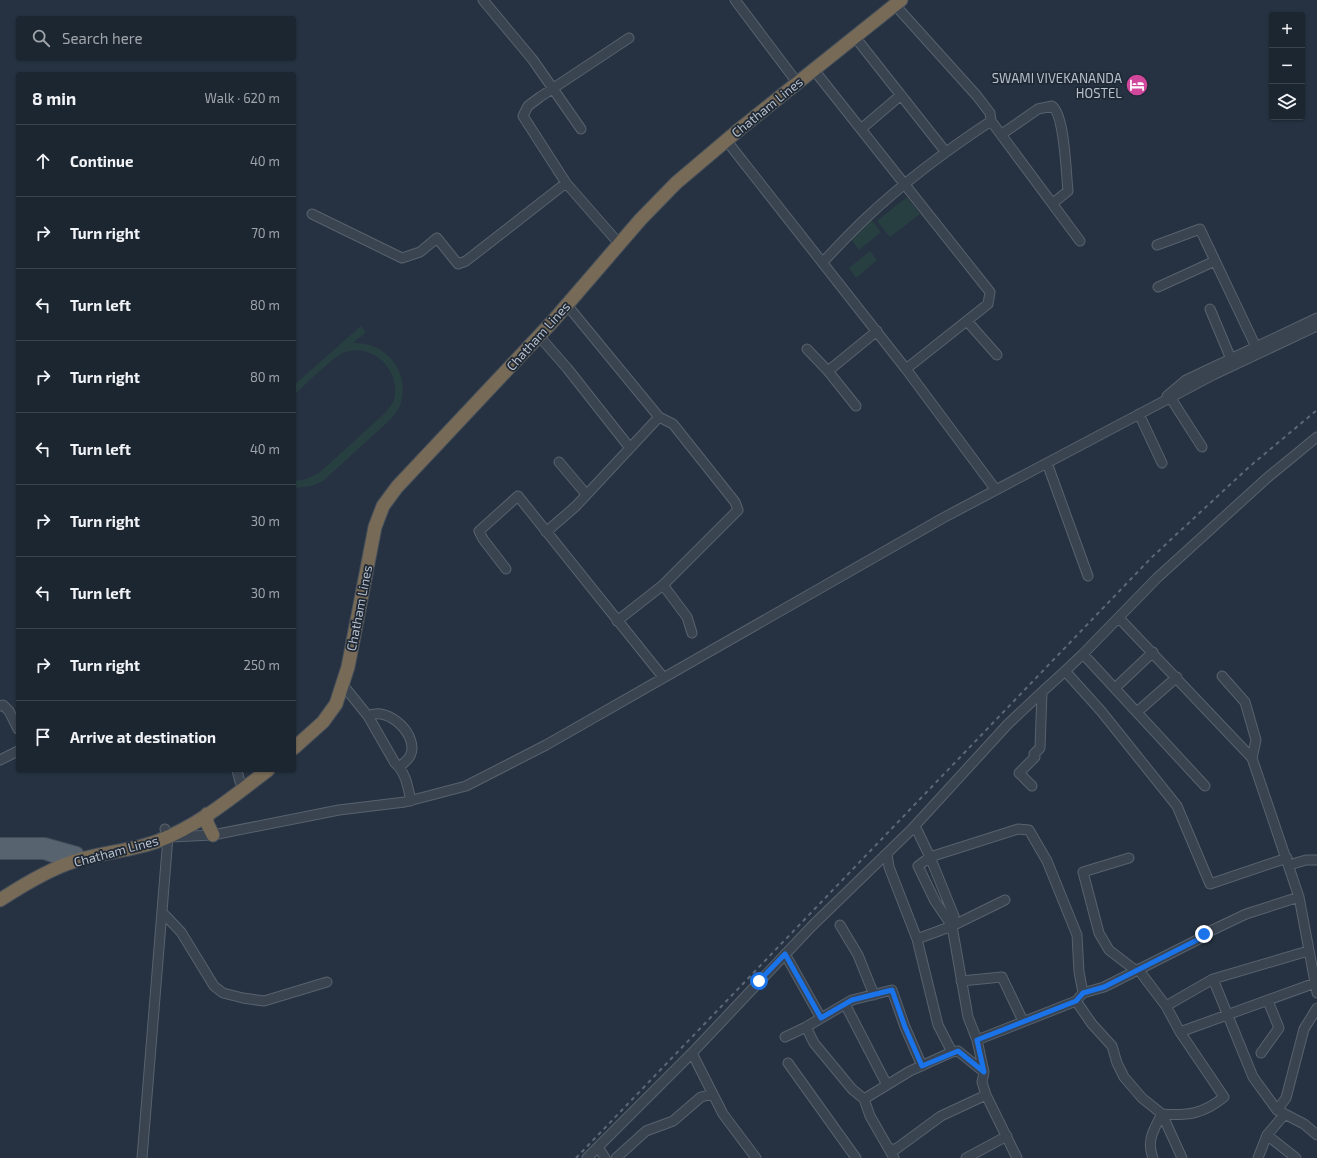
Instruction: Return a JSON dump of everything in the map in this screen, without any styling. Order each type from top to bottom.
[{"type":"highway","name":"Chatham Lines","points":[[296,746],[330,714],[336,704],[343,685],[375,527],[383,506],[397,487],[567,305],[615,239],[661,187],[702,151],[793,77],[896,2]]},
{"type":"highway","name":"Chatham Lines","points":[[296,737],[320,716],[333,696],[340,672],[363,548],[377,504],[396,478],[676,182],[896,2]]},
{"type":"highway","name":"Chatham Lines","points":[[0,892],[44,867],[77,853],[166,833],[199,810],[239,776],[250,772]]},
{"type":"highway","name":"Chatham Lines","points":[[0,900],[38,877],[74,861],[142,846],[207,814],[265,772]]},
{"type":"highway","points":[[207,814],[207,823],[213,836]]},
{"type":"main road","points":[[0,845],[45,844],[77,853]]},
{"type":"main road","points":[[0,845],[44,853],[62,859]]},
{"type":"street","points":[[483,0],[533,60],[581,129]]},
{"type":"street","points":[[735,0],[793,77]]},
{"type":"street","points":[[896,2],[977,96],[990,113],[991,121],[1080,241]]},
{"type":"street","points":[[855,37],[946,151]]},
{"type":"street","points":[[615,239],[566,183],[524,116],[528,106],[629,38]]},
{"type":"street","points":[[814,70],[990,292],[988,304],[906,369]]},
{"type":"street","points":[[861,129],[901,95]]},
{"type":"street","points":[[1002,134],[1038,108],[1052,106],[1058,112],[1062,134],[1068,191],[1052,203]]},
{"type":"street","points":[[823,262],[866,218],[905,185],[936,161],[946,151],[991,121]]},
{"type":"street","points":[[726,140],[877,331],[996,490]]},
{"type":"street","points":[[312,214],[402,258],[420,252],[437,238],[458,264],[466,261],[566,183]]},
{"type":"street","points":[[1157,245],[1200,229],[1256,347]]},
{"type":"street","points":[[1158,288],[1215,261]]},
{"type":"street","points":[[567,305],[659,417],[673,424],[735,502],[738,510],[663,586],[617,621]]},
{"type":"street","points":[[1210,309],[1231,359]]},
{"type":"street","points":[[1166,399],[1176,387],[1186,380],[1317,318]]},
{"type":"street","points":[[967,321],[997,355]]},
{"type":"street","points":[[142,1158],[162,912],[166,833],[213,836],[339,810],[411,801],[466,786],[546,744],[996,490],[1234,364],[1317,326]]},
{"type":"street","points":[[828,371],[877,331]]},
{"type":"street","points":[[539,336],[567,368],[630,448]]},
{"type":"street","points":[[807,349],[828,371],[856,406]]},
{"type":"street","points":[[1166,399],[1202,447]]},
{"type":"street","points":[[1139,414],[1162,463]]},
{"type":"street","points":[[546,532],[576,506],[659,417]]},
{"type":"street","points":[[587,1158],[692,1053],[785,954],[911,830],[1008,724],[1083,654],[1158,578],[1266,478],[1317,437]]},
{"type":"street","points":[[559,462],[586,494]]},
{"type":"street","points":[[1047,463],[1088,576]]},
{"type":"street","points":[[506,569],[479,533],[485,525],[518,496],[663,677]]},
{"type":"street","points":[[663,586],[687,618],[692,633]]},
{"type":"street","points":[[1119,618],[1177,677],[1252,758],[1299,897],[1317,993]]},
{"type":"street","points":[[1116,688],[1153,652]]},
{"type":"street","points":[[1083,654],[1205,786]]},
{"type":"street","points":[[1065,671],[1101,711],[1177,806],[1210,884],[1288,861],[1317,860]]},
{"type":"street","points":[[1222,676],[1245,702],[1256,740],[1252,758]]},
{"type":"street","points":[[1137,712],[1177,677]]},
{"type":"street","points":[[343,685],[368,716],[395,763],[400,767],[406,780],[411,801]]},
{"type":"street","points":[[1032,786],[1019,773],[1035,757],[1034,754],[1040,748],[1042,692]]},
{"type":"street","points":[[0,706],[2,705],[9,711],[16,725]]},
{"type":"street","points":[[368,716],[375,712],[391,716],[404,729],[412,746],[410,757],[400,767]]},
{"type":"street","points":[[0,760],[16,752]]},
{"type":"street","points":[[952,926],[936,901],[918,866],[930,857],[1018,829],[1029,830],[1047,861],[1077,935],[1079,972],[1083,993]]},
{"type":"street","points":[[911,830],[917,830],[930,857],[954,916],[952,926],[961,981],[968,1017],[977,1040],[984,1072],[982,1082],[986,1095],[1017,1158]]},
{"type":"street","points":[[887,854],[889,867],[917,939],[938,1025],[952,1052]]},
{"type":"street","points":[[1129,858],[1084,872],[1099,933],[1109,950],[1136,969],[1166,1006],[1180,1032],[1224,1097],[1203,1110],[1186,1116],[1162,1114]]},
{"type":"street","points":[[977,1040],[1076,1001],[1083,993],[1104,987],[1136,969],[1203,937],[1204,934],[1246,914],[1299,897]]},
{"type":"street","points":[[917,939],[952,926],[1005,900]]},
{"type":"street","points":[[162,912],[181,932],[214,986],[224,993],[264,1001],[327,982]]},
{"type":"street","points":[[840,925],[858,956],[874,994]]},
{"type":"street","points":[[1166,1006],[1213,979],[1308,951]]},
{"type":"street","points":[[785,954],[821,1018]]},
{"type":"street","points":[[961,981],[1002,977],[1023,1021]]},
{"type":"street","points":[[1213,979],[1229,1015],[1253,1077],[1281,1113],[1304,1124],[1317,1135]]},
{"type":"street","points":[[1180,1032],[1315,983]]},
{"type":"street","points":[[785,1037],[806,1027],[852,1000],[892,990],[905,1027],[922,1066]]},
{"type":"street","points":[[1076,1001],[1092,1024],[1112,1046],[1117,1063],[1124,1077],[1142,1098],[1162,1114],[1182,1158]]},
{"type":"street","points":[[1261,1053],[1279,1028],[1268,1001]]},
{"type":"street","points":[[845,1004],[887,1085]]},
{"type":"street","points":[[1258,1158],[1267,1135],[1281,1113],[1304,1029],[1317,1009]]},
{"type":"street","points":[[806,1027],[814,1043],[852,1089],[864,1099],[870,1116],[894,1158]]},
{"type":"street","points":[[864,1099],[910,1071],[952,1052],[958,1051],[984,1072]]},
{"type":"street","points":[[692,1053],[723,1114],[756,1158]]},
{"type":"street","points":[[788,1063],[856,1158]]},
{"type":"street","points":[[616,1158],[646,1132],[673,1121],[701,1097],[712,1094]]},
{"type":"street","points":[[889,1149],[896,1148],[941,1116],[986,1095]]},
{"type":"street","points":[[1153,1158],[1150,1150],[1150,1135],[1162,1114]]},
{"type":"street","points":[[1267,1135],[1296,1158]]},
{"type":"street","points":[[966,1158],[1006,1136]]},
{"type":"street","points":[[598,1147],[605,1158]]},
{"type":"green space","points":[[907,197],[920,214],[890,237],[877,221]]},
{"type":"green space","points":[[871,219],[881,232],[859,250],[849,237]]},
{"type":"green space","points":[[870,251],[877,260],[856,278],[849,268]]},
{"type":"green space","points":[[361,326],[366,332],[353,343],[366,344],[377,348],[394,362],[399,371],[403,394],[400,406],[391,419],[323,481],[312,486],[296,488],[296,480],[304,480],[319,473],[385,413],[394,400],[395,389],[389,369],[382,361],[374,355],[364,351],[354,350],[338,356],[296,393],[296,383]]},
{"type":"railway","points":[[576,1158],[1151,558],[1249,467],[1317,410]]},
{"type":"place","name":"SWAMI VIVEKANANDA HOSTEL","points":[[1137,85]]},
{"type":"route","points":[[759,981],[785,954],[821,1018],[852,1000],[892,990],[905,1027],[922,1066],[952,1052],[958,1051],[984,1072],[977,1040],[1076,1001],[1083,993],[1104,987],[1138,968],[1203,937],[1204,934]]}]
